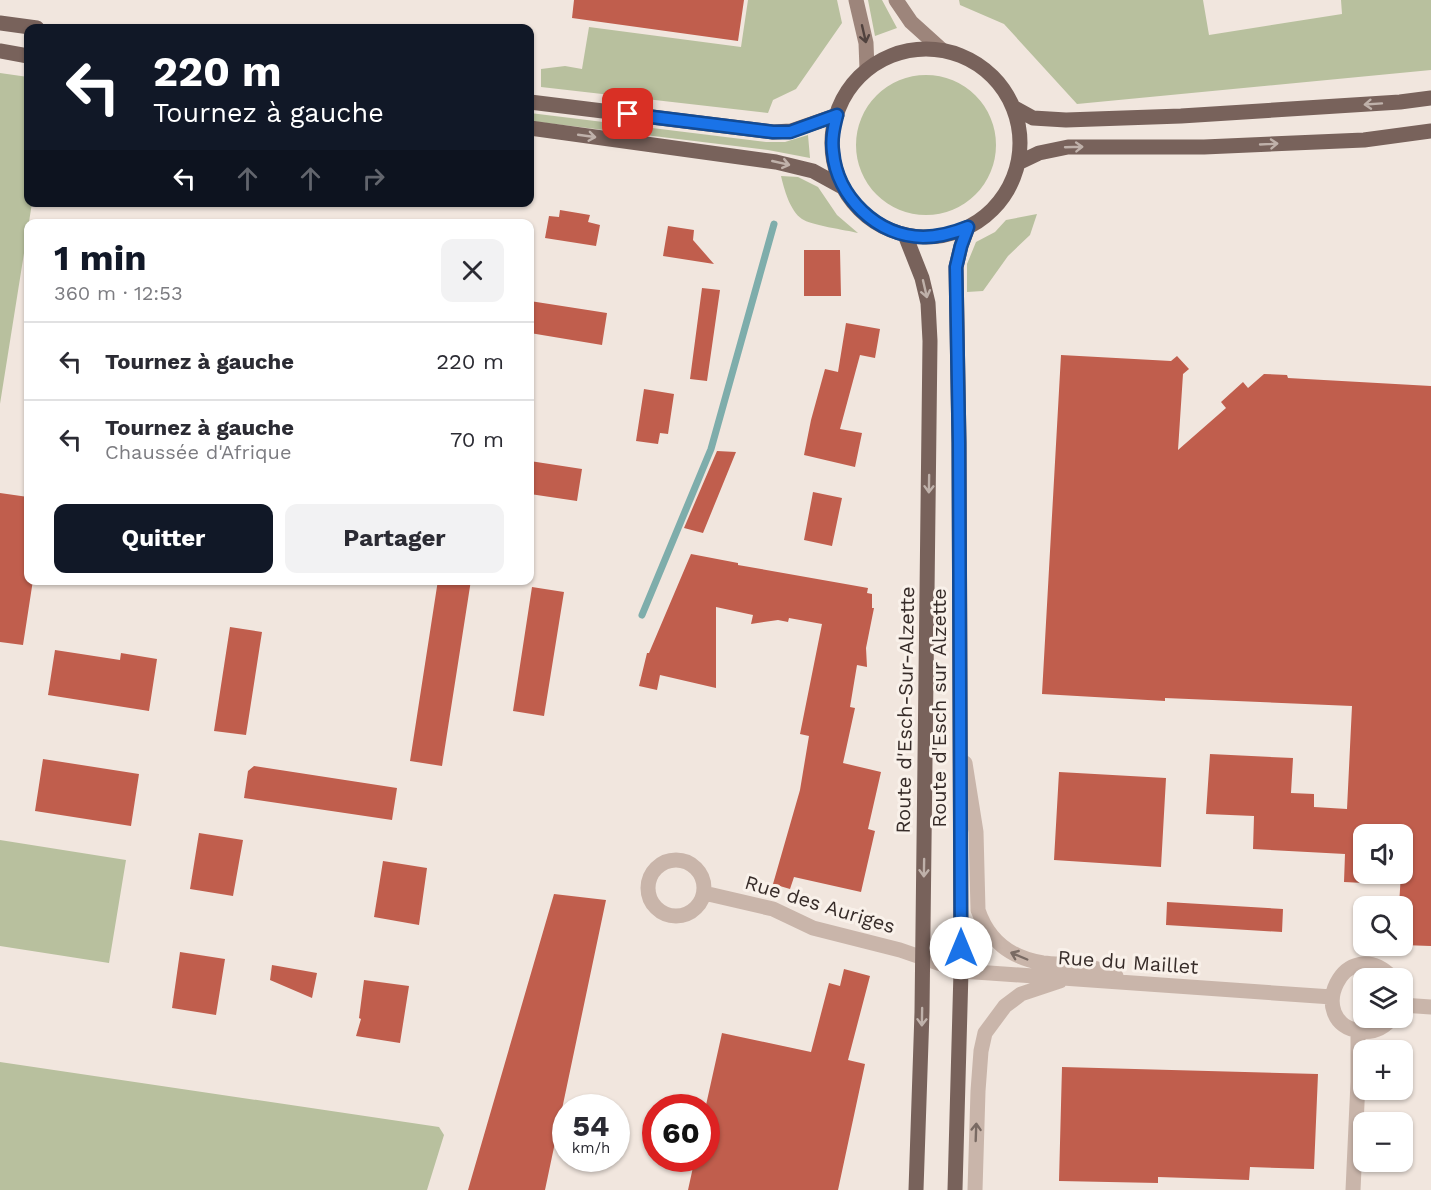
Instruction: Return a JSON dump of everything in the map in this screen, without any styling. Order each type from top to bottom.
[{"type":"main road","points":[[856,0],[866,43],[867,69]]},
{"type":"main road","points":[[896,0],[911,22],[942,50]]},
{"type":"main road","points":[[0,23],[24,26]]},
{"type":"main road","points":[[920,49],[942,50],[972,60],[985,69],[1001,86],[1013,107],[1018,125],[1020,144],[1018,163],[1011,184],[998,203],[988,214],[968,227],[937,236],[905,235],[886,228],[870,218],[855,204],[844,188],[837,171],[833,152],[833,133],[844,96],[867,69],[898,53],[920,49]]},
{"type":"main road","points":[[0,51],[24,55]]},
{"type":"main road","points":[[1013,107],[1033,118],[1066,120],[1192,115],[1431,98]]},
{"type":"main road","points":[[534,102],[773,132],[790,132],[837,115]]},
{"type":"main road","points":[[534,129],[776,162],[813,171],[844,188]]},
{"type":"main road","points":[[1018,163],[1039,153],[1068,147],[1215,147],[1364,140],[1431,131]]},
{"type":"main road","name":"Route d'Esch sur Alzette","points":[[955,1190],[961,971],[956,267],[968,227]]},
{"type":"main road","name":"Route d'Esch-Sur-Alzette","points":[[905,235],[922,278],[928,303],[930,341],[923,958],[916,1190]]},
{"type":"street","points":[[960,734],[976,832],[978,909],[991,937],[1011,953],[1026,959],[1088,967],[1136,983]]},
{"type":"street","name":"Rue des Auriges","points":[[704,893],[773,909],[813,928],[923,958]]},
{"type":"street","name":"Rue du Maillet","points":[[923,958],[961,971],[1332,997]]},
{"type":"street","points":[[1379,968],[1369,965],[1352,967],[1338,979],[1333,988],[1332,997],[1333,1008],[1347,1027],[1368,1032],[1380,1028]]},
{"type":"street","points":[[975,1190],[978,1091],[981,1051],[986,1033],[1005,1006],[1022,994],[1068,978]]},
{"type":"street","points":[[1413,1006],[1431,1007]]},
{"type":"street","points":[[1353,1190],[1358,1031]]},
{"type":"green space","points":[[748,0],[837,0],[842,23],[796,89],[773,100],[768,113],[541,87],[541,69],[565,66],[582,69],[589,27],[741,47]]},
{"type":"green space","points":[[868,0],[882,0],[897,28],[875,36]]},
{"type":"green space","points":[[959,0],[1203,0],[1209,35],[1342,14],[1341,0],[1431,0],[1431,70],[1077,104],[1004,24],[960,5]]},
{"type":"green space","points":[[0,73],[24,76],[24,207],[31,207],[29,219],[24,219],[24,253],[0,404]]},
{"type":"green space","points":[[926,75],[953,80],[976,95],[991,118],[996,145],[991,172],[976,195],[953,210],[926,215],[899,210],[876,195],[861,172],[856,145],[861,118],[876,95],[899,80]]},
{"type":"green space","points":[[534,113],[766,142],[785,142],[808,135],[810,158],[768,150],[534,121]]},
{"type":"green space","points":[[781,176],[798,177],[818,187],[837,215],[858,233],[802,219],[791,205]]},
{"type":"green space","points":[[1037,214],[1030,235],[1008,256],[983,291],[967,292],[967,264],[976,242],[995,232],[1006,220]]},
{"type":"green space","points":[[0,840],[126,860],[109,963],[0,946]]},
{"type":"green space","points":[[0,1062],[439,1127],[444,1135],[427,1190],[0,1190]]},
{"type":"building","points":[[574,0],[744,0],[738,41],[572,18]]},
{"type":"building","points":[[560,210],[590,215],[588,222],[600,225],[596,246],[545,238],[549,216],[559,217]]},
{"type":"building","points":[[668,226],[694,230],[693,240],[714,264],[663,256]]},
{"type":"building","points":[[804,250],[840,250],[841,296],[804,296]]},
{"type":"building","points":[[702,288],[720,290],[707,381],[690,379]]},
{"type":"building","points":[[534,302],[607,313],[602,345],[534,334]]},
{"type":"building","points":[[846,323],[880,329],[875,358],[860,355],[840,429],[862,433],[855,467],[804,455],[825,369],[838,372]]},
{"type":"building","points":[[1061,355],[1171,361],[1177,356],[1189,369],[1183,374],[1178,450],[1226,408],[1221,402],[1243,382],[1248,388],[1264,374],[1287,375],[1288,378],[1431,386],[1431,946],[1413,945],[1413,896],[1400,896],[1400,884],[1413,884],[1413,824],[1353,824],[1353,882],[1344,882],[1345,854],[1253,849],[1254,816],[1206,814],[1210,754],[1293,758],[1291,793],[1314,794],[1314,807],[1347,809],[1352,706],[1165,698],[1165,701],[1042,694]]},
{"type":"building","points":[[644,389],[674,394],[668,434],[660,433],[658,444],[636,441]]},
{"type":"building","points":[[717,451],[736,452],[703,533],[684,528]]},
{"type":"building","points":[[534,462],[582,469],[577,501],[534,495]]},
{"type":"building","points":[[813,492],[842,498],[832,546],[804,540]]},
{"type":"building","points":[[0,493],[24,496],[24,585],[32,585],[23,645],[0,642]]},
{"type":"building","points":[[691,554],[738,563],[738,565],[868,588],[867,593],[872,594],[872,608],[874,608],[866,648],[867,667],[857,665],[850,707],[855,708],[843,763],[881,772],[868,829],[875,831],[861,892],[794,877],[790,889],[773,884],[800,790],[809,736],[800,734],[822,624],[789,618],[788,622],[778,620],[751,624],[753,615],[716,607],[716,688],[660,675],[657,690],[639,686],[647,653],[649,653]]},
{"type":"building","points":[[437,585],[470,585],[442,766],[410,761]]},
{"type":"building","points":[[532,587],[564,592],[544,716],[513,711]]},
{"type":"building","points":[[230,627],[262,632],[246,735],[214,731]]},
{"type":"building","points":[[55,650],[120,660],[121,653],[157,659],[149,711],[48,695]]},
{"type":"building","points":[[43,759],[139,774],[131,826],[35,811]]},
{"type":"building","points":[[254,766],[397,788],[392,820],[244,798],[248,771]]},
{"type":"building","points":[[1059,772],[1166,778],[1161,867],[1054,860]]},
{"type":"building","points":[[199,833],[243,840],[233,896],[190,889]]},
{"type":"building","points":[[383,861],[427,868],[419,925],[374,917]]},
{"type":"building","points":[[554,894],[606,900],[565,1094],[552,1094],[552,1157],[545,1190],[468,1190]]},
{"type":"building","points":[[1167,902],[1283,909],[1282,932],[1166,925]]},
{"type":"building","points":[[180,952],[225,959],[216,1015],[172,1008]]},
{"type":"building","points":[[272,965],[317,973],[312,998],[270,980]]},
{"type":"building","points":[[844,969],[870,976],[848,1060],[865,1064],[838,1190],[688,1190],[692,1172],[720,1172],[720,1094],[708,1094],[722,1033],[811,1052],[829,983],[840,986]]},
{"type":"building","points":[[364,980],[409,986],[400,1043],[356,1036],[361,1019],[359,1018]]},
{"type":"building","points":[[1062,1067],[1318,1074],[1314,1169],[1250,1167],[1249,1180],[1158,1177],[1158,1183],[1059,1181]]},
{"type":"waterway","points":[[642,615],[711,449],[774,224]]},
{"type":"route","points":[[628,114],[773,132],[790,132],[837,115],[833,133],[833,152],[837,171],[844,188],[855,204],[870,218],[886,228],[905,235],[921,237],[953,233],[968,227],[956,267],[961,948]]}]
